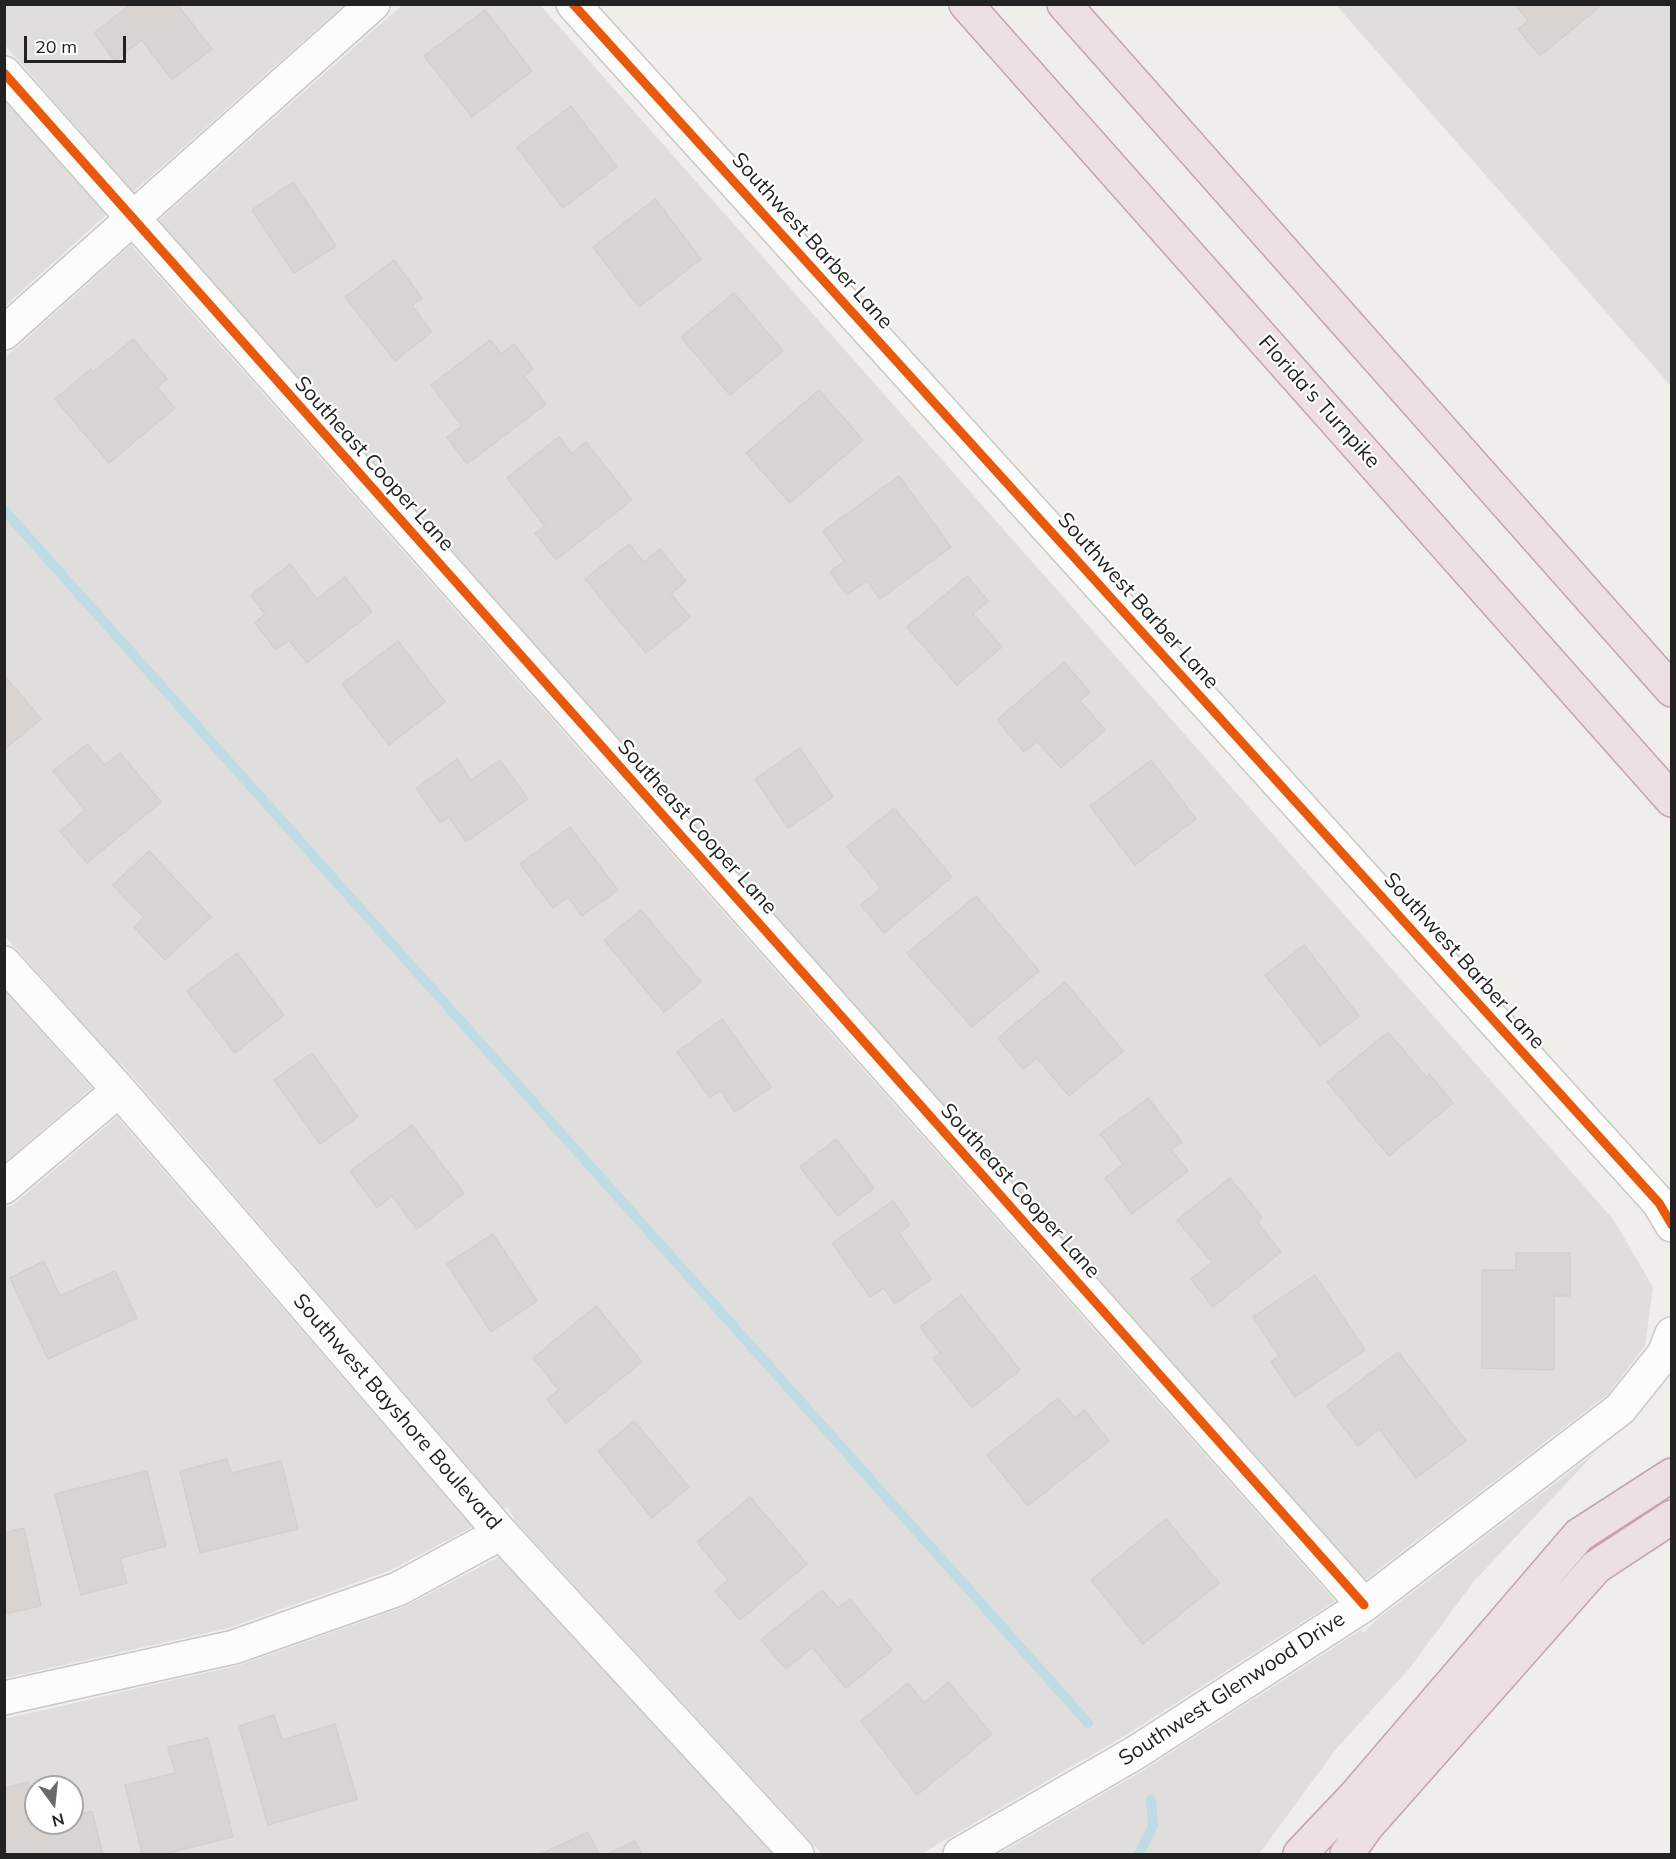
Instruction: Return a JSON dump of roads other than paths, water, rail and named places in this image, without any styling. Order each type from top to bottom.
[{"type":"highway","name":"Florida's Turnpike","points":[[966,4],[1671,800]]},
{"type":"highway","points":[[1064,4],[1671,690]]},
{"type":"highway","points":[[1300,1854],[1355,1796],[1579,1535],[1671,1474]]},
{"type":"highway","points":[[1347,1854],[1367,1826],[1596,1566],[1671,1517]]},
{"type":"street","points":[[4,333],[373,4]]},
{"type":"street","name":"Southwest Barber Lane","points":[[573,4],[1643,1185],[1659,1203],[1671,1225]]},
{"type":"street","name":"Southeast Cooper Lane","points":[[4,73],[1364,1605]]},
{"type":"street","name":"Southwest Bayshore Boulevard","points":[[4,963],[119,1090],[501,1533],[798,1854]]},
{"type":"street","points":[[4,1187],[119,1090]]},
{"type":"street","name":"Southwest Glenwood Drive","points":[[960,1854],[1135,1752],[1364,1605],[1620,1409],[1664,1354],[1671,1334]]},
{"type":"street","points":[[4,1698],[234,1647],[398,1588],[501,1533]]},
{"type":"waterway","points":[[4,510],[1088,1723]]},
{"type":"waterway","points":[[1139,1854],[1153,1826],[1151,1800]]}]
